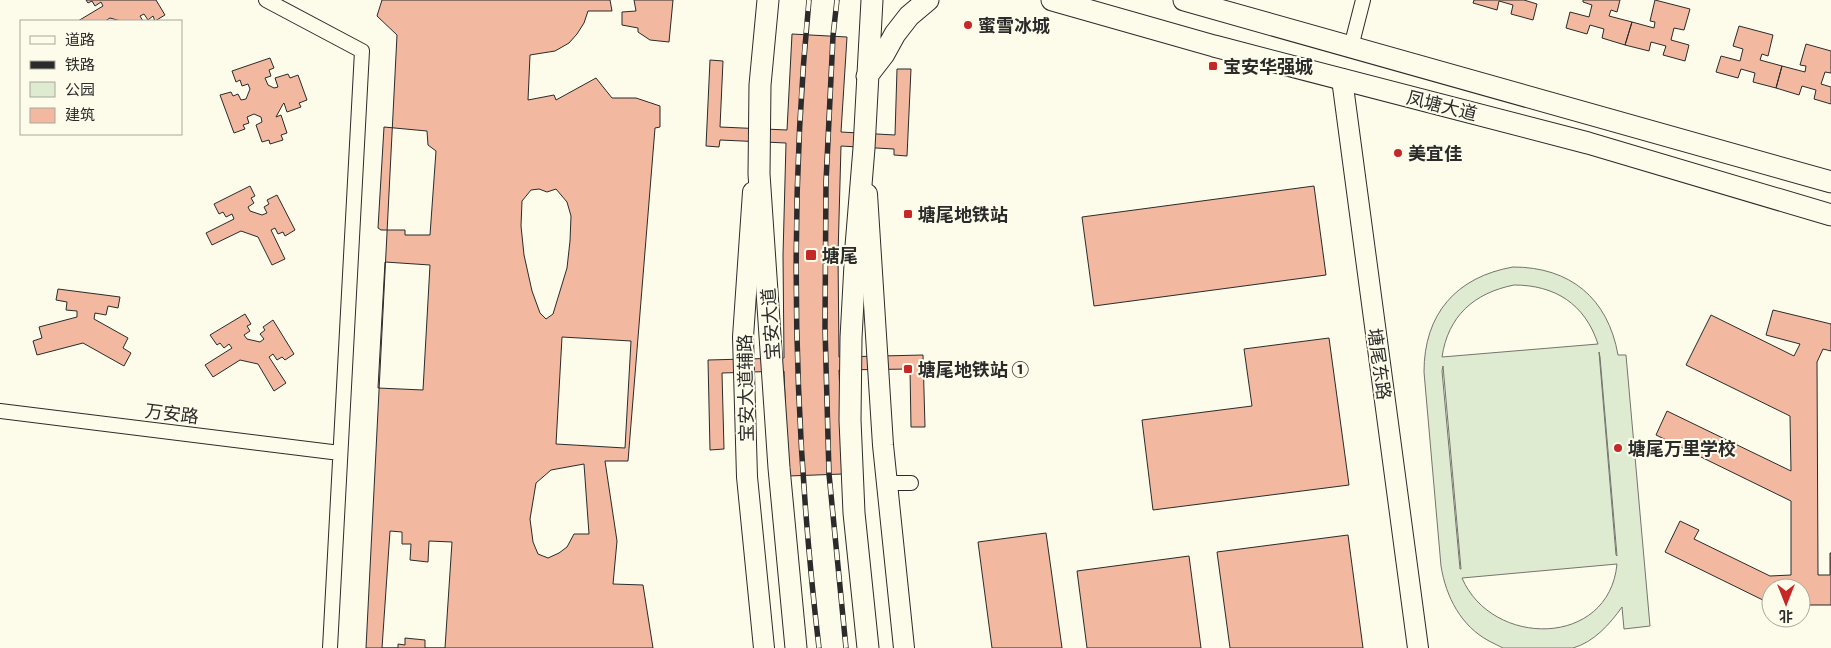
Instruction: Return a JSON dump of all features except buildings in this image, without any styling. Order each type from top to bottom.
[{"type":"main road","name":"宝安大道","points":[[768,0],[760,85],[758,127],[759,174],[779,468],[796,648]]},
{"type":"main road","points":[[868,648],[854,513],[850,420],[851,338],[872,0]]},
{"type":"main road","points":[[868,76],[909,16],[928,0]]},
{"type":"main road","name":"凤塘大道","points":[[1052,0],[1084,5],[1214,46],[1588,143],[1831,215]]},
{"type":"main road","name":"凤塘大道","points":[[1184,0],[1831,182]]},
{"type":"main road","name":"塘尾东路","points":[[1342,79],[1418,648]]},
{"type":"main road","name":"宝安大道辅路","points":[[758,127],[743,337],[747,477],[764,648]]},
{"type":"main road","points":[[864,148],[887,482],[904,648]]},
{"type":"street","points":[[266,0],[362,51],[330,648]]},
{"type":"street","points":[[1351,47],[1363,0]]},
{"type":"street","name":"万安路","points":[[0,411],[340,453]]},
{"type":"street","points":[[887,482],[912,483]]},
{"type":"green space","points":[[1513,267],[1533,268],[1569,280],[1595,302],[1605,317],[1613,335],[1618,355],[1626,355],[1650,626],[1624,629],[1622,607],[1601,632],[1573,648],[1503,648],[1479,635],[1470,627],[1456,610],[1451,599],[1443,578],[1441,566],[1424,372],[1425,351],[1437,316],[1447,301],[1475,279]],"holes":[[[1514,285],[1529,286],[1555,293],[1577,308],[1585,318],[1598,344],[1442,357],[1445,342],[1457,318],[1475,300]],[[1599,352],[1617,556],[1616,555]],[[1443,366],[1461,569],[1460,569]],[[1617,564],[1609,592],[1594,611],[1572,624],[1548,629],[1522,626],[1498,617],[1477,601],[1462,578]]]},
{"type":"railway","points":[[809,0],[798,162],[797,324],[799,406],[804,487],[819,648]]},
{"type":"railway","points":[[837,0],[833,36],[826,182],[825,328],[829,474],[846,648]]},
{"type":"place","name":"蜜雪冰城","points":[[968,25]]},
{"type":"place","name":"宝安华强城","points":[[1213,66]]},
{"type":"place","name":"美宜佳","points":[[1398,153]]},
{"type":"place","name":"塘尾地铁站","points":[[908,214]]},
{"type":"place","name":"塘尾","points":[[811,255]]},
{"type":"place","name":"塘尾地铁站 ①","points":[[908,369]]},
{"type":"place","name":"塘尾万里学校","points":[[1618,448]]}]
